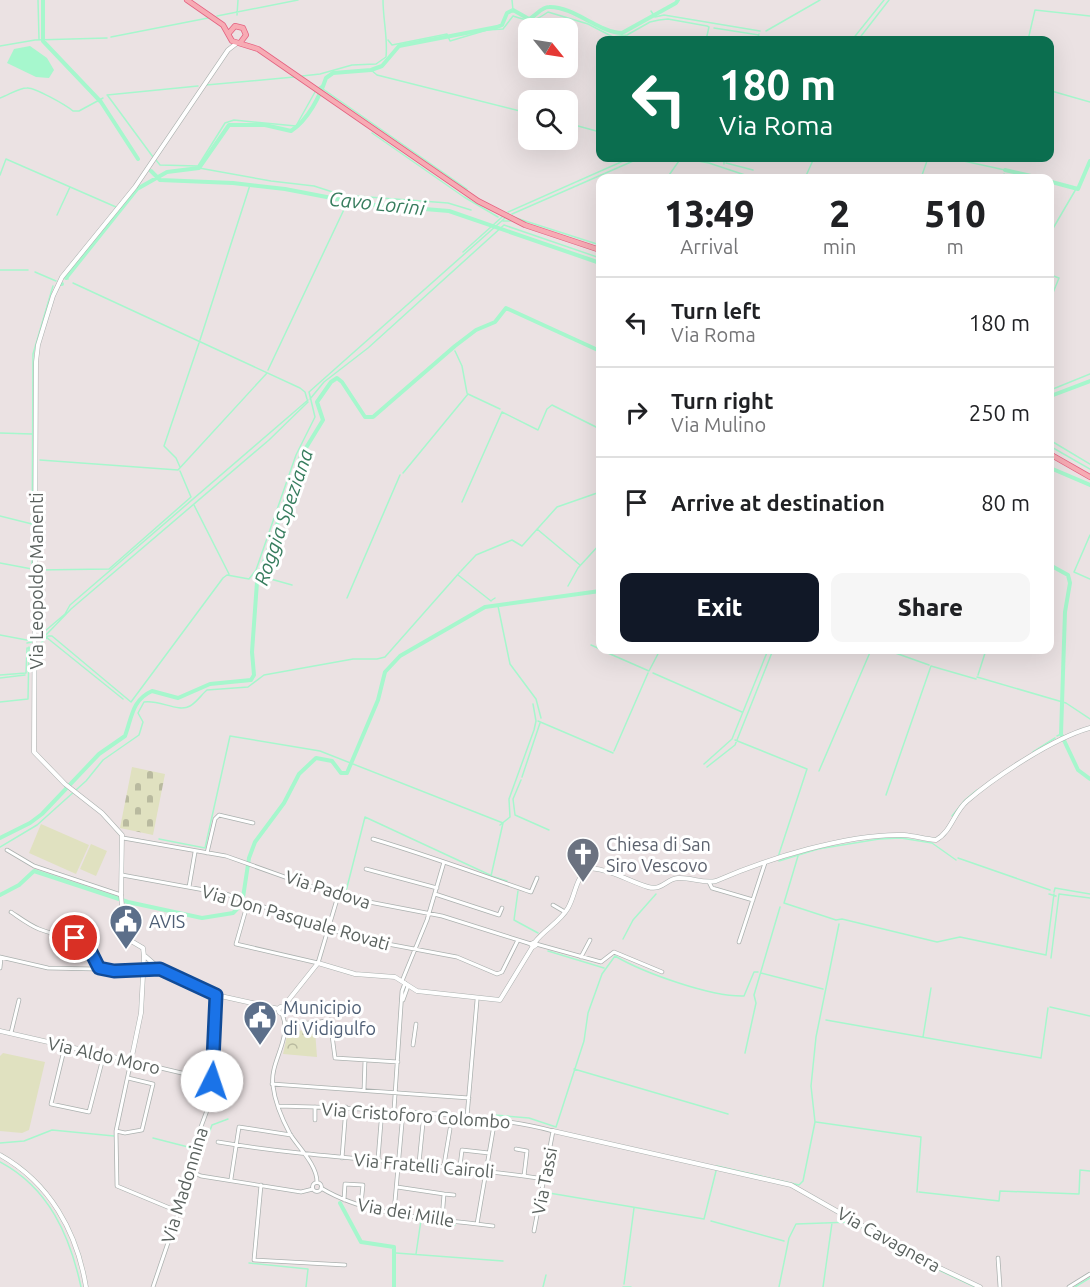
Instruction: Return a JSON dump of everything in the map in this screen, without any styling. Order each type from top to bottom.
[{"type":"main road","points":[[187,0],[223,25],[238,43],[258,49]]},
{"type":"main road","points":[[223,25],[243,27],[246,35],[258,49],[485,205],[525,225],[596,249]]},
{"type":"main road","points":[[230,36],[235,26]]},
{"type":"main road","points":[[238,43],[246,35]]},
{"type":"main road","points":[[1054,456],[1090,477]]},
{"type":"street","points":[[228,50],[230,36]]},
{"type":"street","points":[[228,50],[238,43]]},
{"type":"street","name":"Via Leopoldo Manenti","points":[[123,838],[116,826],[74,793],[34,752],[32,741],[38,345],[53,296],[61,280],[135,187],[228,50]]},
{"type":"street","points":[[568,851],[589,867],[600,868],[656,888],[680,878],[709,882],[803,850],[855,840],[906,835],[936,840],[946,832],[967,801],[1062,737],[1090,728]]},
{"type":"street","points":[[207,853],[215,819],[219,816],[253,823]]},
{"type":"street","points":[[123,838],[121,895],[126,938],[141,945],[144,956],[141,1013],[116,1131],[118,1187],[177,1211]]},
{"type":"street","name":"Via Padova","points":[[123,838],[243,861],[338,896],[429,913],[601,962],[614,952],[662,972]]},
{"type":"street","points":[[374,839],[531,892],[537,878]]},
{"type":"street","points":[[8,850],[34,866],[121,895]]},
{"type":"street","points":[[189,887],[195,852]]},
{"type":"street","points":[[394,1110],[405,983],[444,862]]},
{"type":"street","points":[[739,942],[765,863]]},
{"type":"street","points":[[247,901],[236,940],[237,945],[318,963],[349,973],[395,977],[417,991],[477,1000],[500,1000],[542,932],[566,912],[578,879],[589,867]]},
{"type":"street","points":[[366,869],[437,888]]},
{"type":"street","name":"Via Don Pasquale Rovati","points":[[122,875],[240,899],[329,929],[457,957],[500,974],[518,940]]},
{"type":"street","points":[[709,882],[712,888],[753,900]]},
{"type":"street","points":[[435,894],[499,915],[502,908]]},
{"type":"street","points":[[281,1010],[318,963],[338,896]]},
{"type":"street","points":[[553,905],[566,912]]},
{"type":"street","points":[[11,912],[42,930],[75,938],[91,952],[99,968]]},
{"type":"street","points":[[581,957],[590,940]]},
{"type":"street","points":[[144,956],[160,969],[216,995],[281,1010]]},
{"type":"street","points":[[0,968],[0,957],[48,968],[99,968],[114,971],[160,969]]},
{"type":"street","points":[[402,1002],[405,996],[405,983]]},
{"type":"street","points":[[405,996],[417,991]]},
{"type":"street","name":"Via Madonnina","points":[[153,1287],[192,1172],[196,1154],[195,1143],[209,1105],[216,1040],[216,995]]},
{"type":"street","points":[[11,1033],[19,1000]]},
{"type":"street","points":[[467,1117],[477,1000]]},
{"type":"street","points":[[192,1172],[301,1192],[313,1189],[318,1191],[321,1188],[313,1169],[291,1135],[278,1106],[272,1084],[285,1023],[281,1010]]},
{"type":"street","points":[[285,1023],[315,1023],[330,1020],[335,1058],[398,1062]]},
{"type":"street","points":[[413,1045],[416,1024]]},
{"type":"street","name":"Via Aldo Moro","points":[[0,1031],[210,1079]]},
{"type":"street","points":[[65,1046],[51,1104],[89,1112],[104,1054]]},
{"type":"street","points":[[364,1090],[365,1060]]},
{"type":"street","points":[[116,1131],[124,1133],[142,1130],[153,1084],[128,1078]]},
{"type":"street","points":[[272,1084],[469,1098]]},
{"type":"street","name":"Via Cristoforo Colombo","points":[[278,1106],[382,1109],[495,1119],[553,1131]]},
{"type":"street","points":[[315,1107],[315,1120]]},
{"type":"street","points":[[342,1158],[346,1107]]},
{"type":"street","points":[[378,1159],[382,1109]]},
{"type":"street","points":[[394,1212],[403,1112]]},
{"type":"street","points":[[419,1163],[424,1113]]},
{"type":"street","points":[[477,1224],[495,1119]]},
{"type":"street","points":[[231,1179],[239,1127],[291,1135]]},
{"type":"street","points":[[444,1166],[450,1130]]},
{"type":"street","name":"Via Tassi","points":[[534,1231],[553,1131]]},
{"type":"street","name":"Via Cavagnera","points":[[553,1131],[784,1182],[799,1188],[923,1260],[980,1287]]},
{"type":"street","name":"Via Fratelli Cairoli","points":[[218,1142],[304,1155],[460,1167],[544,1179]]},
{"type":"street","points":[[516,1149],[527,1151],[524,1176]]},
{"type":"street","points":[[460,1167],[462,1150],[489,1153]]},
{"type":"street","points":[[0,1155],[37,1183],[62,1214],[79,1255],[86,1287]]},
{"type":"street","points":[[313,1189],[317,1182]]},
{"type":"street","points":[[344,1200],[345,1184],[363,1185],[361,1204]]},
{"type":"street","points":[[261,1185],[254,1260],[345,1264]]},
{"type":"street","points":[[397,1187],[454,1195]]},
{"type":"street","name":"Via dei Mille","points":[[321,1188],[344,1200],[394,1212],[493,1226]]},
{"type":"street","points":[[442,1219],[444,1194]]},
{"type":"street","points":[[998,1258],[1000,1287]]},
{"type":"street","points":[[1069,1287],[1090,1274]]},
{"type":"green space","points":[[132,767],[165,774],[153,835],[120,828]]},
{"type":"green space","points":[[41,824],[89,845],[76,874],[29,853]]},
{"type":"green space","points":[[91,844],[107,851],[96,876],[80,869]]},
{"type":"green space","points":[[315,1030],[317,1057],[283,1054],[288,1031]]},
{"type":"green space","points":[[3,1053],[45,1062],[29,1130],[22,1133],[0,1131],[0,1056]]},
{"type":"shaded area","points":[[30,46],[47,58],[54,70],[49,78],[36,77],[7,63],[14,49]]},
{"type":"waterway","points":[[38,0],[39,39]]},
{"type":"waterway","name":"Cavo Lorini","points":[[43,0],[43,41],[101,102],[138,159]]},
{"type":"waterway","points":[[237,15],[238,0]]},
{"type":"waterway","points":[[217,16],[298,0]]},
{"type":"waterway","points":[[302,76],[320,74],[352,65],[376,64],[386,57],[383,0]]},
{"type":"waterway","points":[[512,0],[513,10]]},
{"type":"waterway","points":[[66,278],[137,189],[167,172],[199,168],[229,125],[265,125],[291,131],[308,114],[326,78],[333,73],[371,70],[382,66],[399,46],[497,27],[502,25],[507,13],[513,10],[529,19],[546,7],[558,8],[605,29],[622,33],[678,0]]},
{"type":"waterway","points":[[766,31],[820,0]]},
{"type":"waterway","points":[[855,36],[884,0]]},
{"type":"waterway","points":[[861,36],[889,0]]},
{"type":"waterway","points":[[1029,36],[1035,10],[1090,16]]},
{"type":"waterway","points":[[651,11],[655,17],[664,15],[760,31]]},
{"type":"waterway","points":[[388,40],[392,45],[447,34],[450,41],[487,30],[503,29],[513,16],[532,20],[548,12],[588,24],[611,36]]},
{"type":"waterway","points":[[111,37],[208,18]]},
{"type":"waterway","points":[[620,36],[627,35],[650,22],[668,19],[707,26],[709,27],[707,36]]},
{"type":"waterway","points":[[714,28],[759,35]]},
{"type":"waterway","points":[[0,46],[35,40],[107,38]]},
{"type":"waterway","points":[[371,70],[377,75],[518,110]]},
{"type":"waterway","points":[[206,85],[294,77]]},
{"type":"waterway","points":[[318,88],[324,84]]},
{"type":"waterway","points":[[107,95],[198,86]]},
{"type":"waterway","points":[[0,98],[20,89],[31,88],[73,111],[79,111],[103,98]]},
{"type":"waterway","points":[[323,89],[467,189]]},
{"type":"waterway","points":[[156,160],[160,165],[198,166],[225,123],[234,120],[296,126],[315,92]]},
{"type":"waterway","points":[[1054,92],[1090,102]]},
{"type":"waterway","points":[[108,96],[153,157]]},
{"type":"waterway","points":[[578,126],[596,131]]},
{"type":"waterway","points":[[372,133],[464,197],[498,217]]},
{"type":"waterway","points":[[0,175],[6,159],[116,207]]},
{"type":"waterway","points":[[1054,183],[1078,189],[1090,161]]},
{"type":"waterway","points":[[508,212],[621,162]]},
{"type":"waterway","points":[[603,174],[631,162]]},
{"type":"waterway","points":[[670,174],[678,162]]},
{"type":"waterway","points":[[703,162],[742,174]]},
{"type":"waterway","points":[[807,174],[812,162]]},
{"type":"waterway","points":[[922,174],[927,162]]},
{"type":"waterway","points":[[968,162],[1005,170]]},
{"type":"waterway","points":[[726,163],[753,170]]},
{"type":"waterway","points":[[199,168],[314,186],[342,195],[448,203],[471,210]]},
{"type":"waterway","points":[[1005,170],[1022,174]]},
{"type":"waterway","name":"Cavo Lorini","points":[[151,171],[160,180],[233,183],[285,189],[363,204],[449,211],[596,262]]},
{"type":"waterway","points":[[512,214],[596,177]]},
{"type":"waterway","points":[[200,340],[250,185]]},
{"type":"waterway","points":[[57,215],[70,187]]},
{"type":"waterway","points":[[1054,227],[1076,189]]},
{"type":"waterway","points":[[268,370],[348,201]]},
{"type":"waterway","points":[[463,252],[502,217]]},
{"type":"waterway","points":[[38,646],[48,636],[52,636],[131,702],[223,578],[227,575],[249,579],[256,570],[296,455],[315,417],[309,392],[505,218]]},
{"type":"waterway","points":[[516,218],[596,244]]},
{"type":"waterway","points":[[503,221],[511,221]]},
{"type":"waterway","points":[[310,399],[324,382],[368,348],[504,225],[596,257]]},
{"type":"waterway","points":[[0,270],[28,270]]},
{"type":"waterway","points":[[35,272],[56,281]]},
{"type":"waterway","points":[[1054,276],[1059,278],[1054,290]]},
{"type":"waterway","points":[[73,283],[300,388],[305,392],[307,399]]},
{"type":"waterway","points":[[32,564],[33,354],[53,286]]},
{"type":"waterway","name":"Roggia Speziana","points":[[0,838],[30,823],[42,814],[99,754],[125,736],[134,710],[145,695],[152,691],[178,698],[210,684],[251,680],[254,675],[252,652],[257,582],[301,456],[323,420],[317,402],[331,382],[337,378],[342,382],[365,417],[373,417],[455,346],[476,330],[495,322],[506,308],[596,349]]},
{"type":"waterway","points":[[180,467],[176,458],[164,446],[199,343]]},
{"type":"waterway","points":[[455,351],[462,366],[467,393]]},
{"type":"waterway","points":[[40,460],[178,470],[267,373]]},
{"type":"waterway","points":[[1054,389],[1090,374]]},
{"type":"waterway","points":[[1054,395],[1090,381]]},
{"type":"waterway","points":[[403,473],[468,394],[500,409]]},
{"type":"waterway","points":[[38,637],[65,614],[70,605],[308,400]]},
{"type":"waterway","points":[[45,636],[71,609],[269,440],[308,402]]},
{"type":"waterway","points":[[462,502],[502,412],[538,430],[547,409],[552,405],[596,427]]},
{"type":"waterway","points":[[0,433],[32,434]]},
{"type":"waterway","points":[[1054,443],[1090,464]]},
{"type":"waterway","points":[[1054,448],[1090,469]]},
{"type":"waterway","name":"Cavo Lorini","points":[[1054,470],[1090,485]]},
{"type":"waterway","points":[[37,570],[109,569],[191,497],[180,471]]},
{"type":"waterway","points":[[347,598],[400,475]]},
{"type":"waterway","points":[[461,571],[476,555],[512,540],[522,546],[557,507],[596,493]]},
{"type":"waterway","points":[[194,505],[229,574]]},
{"type":"waterway","points":[[0,516],[32,524]]},
{"type":"waterway","points":[[537,529],[580,565]]},
{"type":"waterway","points":[[1090,535],[1074,572],[1090,579]]},
{"type":"waterway","points":[[568,586],[578,568],[596,548]]},
{"type":"waterway","points":[[0,563],[32,569]]},
{"type":"waterway","name":"Roggia Speziana","points":[[1054,567],[1068,575],[1070,583],[1065,612],[1061,734],[1078,770],[1090,779]]},
{"type":"waterway","points":[[0,847],[37,825],[86,781],[103,760],[139,735],[143,722],[138,713],[144,702],[185,708],[192,705],[207,690],[248,687],[264,675],[353,659],[385,657],[460,572]]},
{"type":"waterway","points":[[458,575],[491,601]]},
{"type":"waterway","points":[[260,576],[292,585]]},
{"type":"waterway","points":[[0,895],[19,885],[34,871],[128,902],[202,918],[233,913],[242,904],[249,858],[255,842],[284,803],[299,774],[316,758],[332,761],[341,773],[347,773],[378,700],[385,672],[400,656],[485,607],[596,592]]},
{"type":"waterway","points":[[498,606],[510,664],[536,699],[541,718]]},
{"type":"waterway","points":[[0,635],[32,641]]},
{"type":"waterway","points":[[46,637],[123,699]]},
{"type":"waterway","points":[[27,643],[32,642]]},
{"type":"waterway","points":[[591,645],[596,647]]},
{"type":"waterway","points":[[0,702],[28,699],[29,647]]},
{"type":"waterway","points":[[0,675],[26,673],[27,648],[33,648]]},
{"type":"waterway","points":[[610,654],[649,671],[658,654]]},
{"type":"waterway","points":[[704,764],[732,739],[766,654]]},
{"type":"waterway","points":[[707,767],[735,745],[771,654]]},
{"type":"waterway","points":[[819,771],[869,654]]},
{"type":"waterway","points":[[898,654],[929,665]]},
{"type":"waterway","points":[[978,675],[985,654]]},
{"type":"waterway","points":[[886,795],[931,666],[976,679]]},
{"type":"waterway","points":[[614,751],[648,673]]},
{"type":"waterway","points":[[653,673],[742,712]]},
{"type":"waterway","points":[[0,678],[25,675]]},
{"type":"waterway","points":[[977,677],[1066,703],[1090,719]]},
{"type":"waterway","points":[[500,825],[510,817],[509,799],[534,730],[536,721],[533,704]]},
{"type":"waterway","points":[[538,721],[613,753]]},
{"type":"waterway","points":[[522,777],[540,723]]},
{"type":"waterway","name":"Roggia Speziana","points":[[1057,736],[1061,734]]},
{"type":"waterway","points":[[159,839],[205,848],[230,736],[320,751],[503,823],[491,876],[507,881]]},
{"type":"waterway","points":[[1033,752],[1055,738]]},
{"type":"waterway","points":[[735,740],[807,769],[778,857]]},
{"type":"waterway","points":[[521,780],[513,799],[515,815],[549,830]]},
{"type":"waterway","points":[[952,816],[977,790]]},
{"type":"waterway","points":[[345,895],[365,817],[490,875]]},
{"type":"waterway","points":[[779,861],[818,849],[879,839],[901,838],[932,843],[956,860]]},
{"type":"waterway","points":[[798,856],[784,903],[836,920],[842,919],[937,942],[960,937],[1046,955],[1054,894]]},
{"type":"waterway","points":[[958,858],[1050,890]]},
{"type":"waterway","points":[[1054,892],[1055,888],[1090,894]]},
{"type":"waterway","points":[[518,891],[514,920],[538,933]]},
{"type":"waterway","points":[[623,939],[633,920],[656,894]]},
{"type":"waterway","points":[[1049,894],[1056,896]]},
{"type":"waterway","points":[[1051,958],[1059,894],[1090,898]]},
{"type":"waterway","points":[[745,1053],[756,1003],[754,995],[780,907]]},
{"type":"waterway","points":[[717,1166],[799,1185],[803,1181],[815,1122],[811,1086],[816,1037],[839,924]]},
{"type":"waterway","points":[[548,951],[604,968]]},
{"type":"waterway","points":[[494,1115],[529,1118],[556,1127],[584,1041],[588,1013],[602,974],[615,956],[643,970],[678,983],[730,995],[744,996],[754,972],[758,972]]},
{"type":"waterway","points":[[761,973],[823,989]]},
{"type":"waterway","points":[[923,1037],[931,988]]},
{"type":"waterway","points":[[1050,1007],[1090,1016]]},
{"type":"waterway","points":[[826,1020],[1041,1058],[1048,1008]]},
{"type":"waterway","points":[[574,1069],[728,1114]]},
{"type":"waterway","points":[[198,1148],[207,1139],[212,1125],[228,1119]]},
{"type":"waterway","points":[[816,1122],[921,1137],[917,1192]]},
{"type":"waterway","points":[[0,1143],[24,1141],[52,1130],[114,1136]]},
{"type":"waterway","points":[[153,1138],[192,1148]]},
{"type":"waterway","points":[[0,1162],[32,1185],[55,1215],[71,1250],[81,1287]]},
{"type":"waterway","points":[[919,1192],[999,1201],[1000,1191],[1079,1194],[1080,1170],[1090,1171]]},
{"type":"waterway","points":[[543,1192],[704,1219],[716,1171]]},
{"type":"waterway","points":[[340,1203],[361,1242],[394,1247],[394,1287]]},
{"type":"waterway","points":[[624,1284],[634,1208]]},
{"type":"waterway","points":[[416,1254],[421,1220],[455,1225]]},
{"type":"waterway","points":[[711,1221],[784,1241]]},
{"type":"waterway","points":[[779,1287],[789,1238],[796,1224],[852,1222],[913,1258],[975,1287]]},
{"type":"waterway","points":[[823,1287],[832,1223]]},
{"type":"waterway","points":[[396,1253],[503,1261]]},
{"type":"waterway","points":[[249,1263],[308,1269],[306,1287]]},
{"type":"waterway","points":[[543,1287],[546,1275]]},
{"type":"waterway","points":[[1075,1287],[1090,1278]]},
{"type":"waterway","points":[[623,1287],[631,1287]]},
{"type":"place","name":"Chiesa di San Siro Vescovo","points":[[583,883]]},
{"type":"place","name":"AVIS","points":[[126,950]]},
{"type":"place","name":"Municipio di Vidigulfo","points":[[260,1046]]},
{"type":"route","points":[[75,938],[91,952],[99,968],[114,971],[160,969],[216,995],[214,1020],[216,1040],[212,1081]]}]
